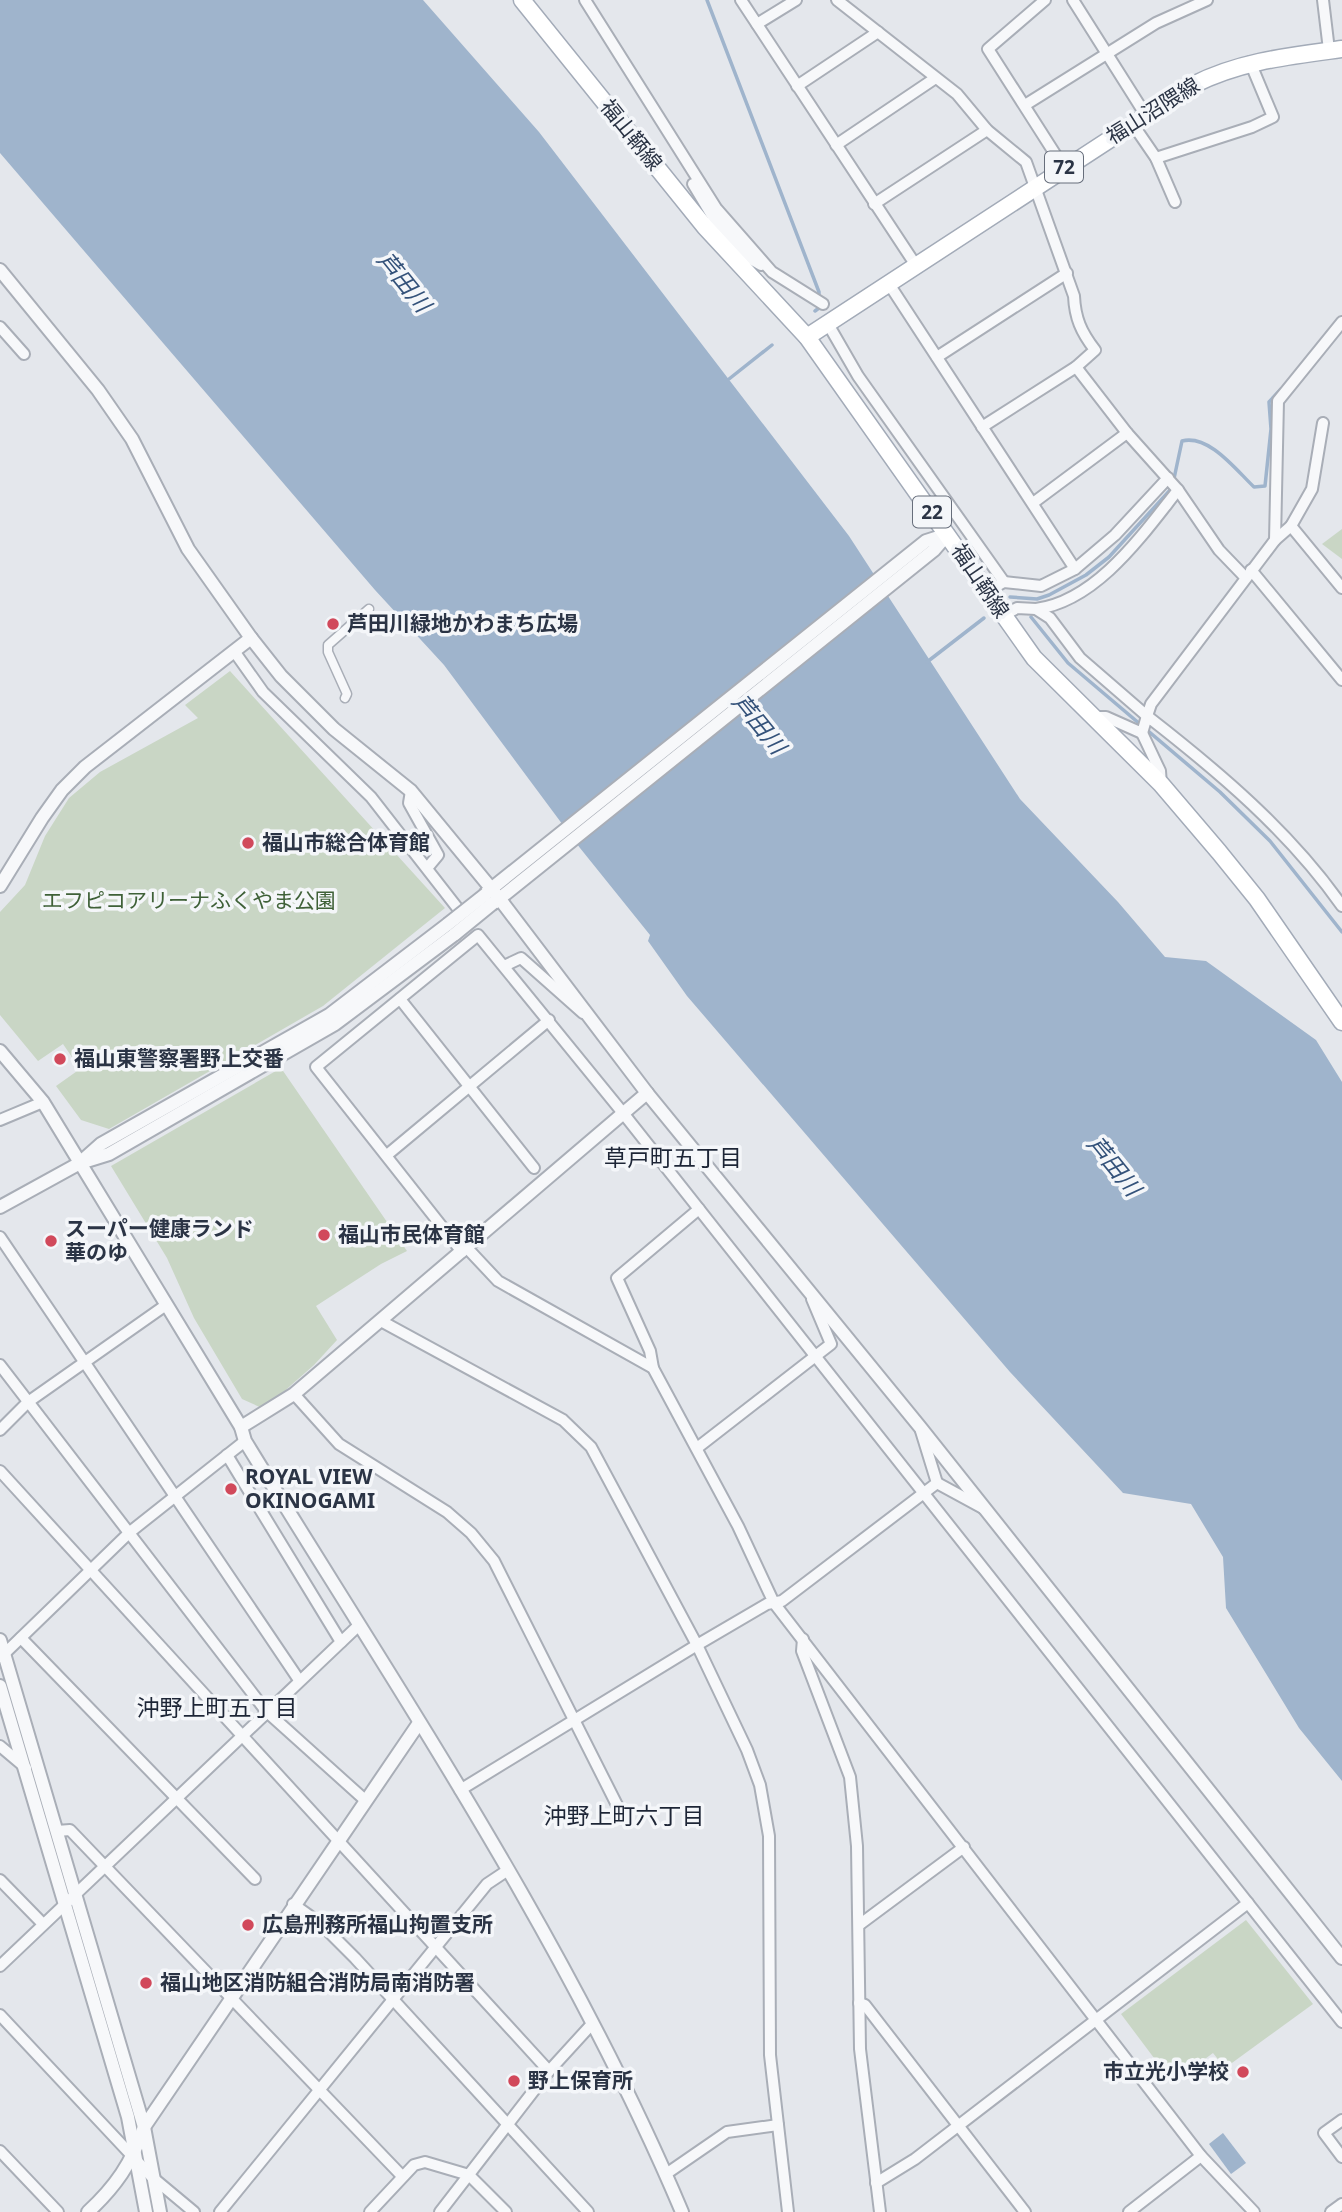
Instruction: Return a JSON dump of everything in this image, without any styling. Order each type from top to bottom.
[{"type":"main road","name":"福山鞆線","points":[[522,0],[807,337],[1034,658],[1161,784],[1257,899],[1342,1022]]},
{"type":"main road","name":"福山沼隈線","points":[[807,337],[1138,119],[1209,77],[1250,62],[1336,49]]},
{"type":"street","points":[[584,0],[716,208],[772,272]]},
{"type":"street","points":[[741,0],[915,264]]},
{"type":"street","points":[[757,24],[796,0]]},
{"type":"street","points":[[837,0],[934,79],[957,94],[987,130],[1019,153],[1036,185],[1067,273],[1074,296],[1075,314],[1083,335],[1095,350],[1076,367],[982,426]]},
{"type":"street","points":[[1045,0],[988,49],[1064,167]]},
{"type":"street","points":[[1073,0],[1107,53],[1175,202]]},
{"type":"street","points":[[1025,106],[1156,23],[1206,0]]},
{"type":"street","points":[[1323,0],[1336,49]]},
{"type":"street","points":[[797,86],[878,32]]},
{"type":"street","points":[[1156,158],[1252,127],[1273,117],[1250,62]]},
{"type":"street","points":[[836,145],[934,79]]},
{"type":"street","points":[[874,204],[987,130]]},
{"type":"street","points":[[677,147],[710,223],[749,258],[819,302]]},
{"type":"street","points":[[0,270],[98,390],[132,439],[188,550],[281,676],[334,729],[411,791],[496,893],[647,1093],[920,1427],[1342,1958]]},
{"type":"street","points":[[937,357],[1067,273]]},
{"type":"street","points":[[889,284],[1075,569]]},
{"type":"street","points":[[1275,540],[1278,401],[1342,322]]},
{"type":"street","points":[[828,324],[858,376],[1004,582]]},
{"type":"street","points":[[0,327],[24,354]]},
{"type":"street","points":[[1076,367],[1127,433],[1173,484],[1219,550],[1248,573],[1342,680]]},
{"type":"street","points":[[1161,784],[1160,771],[1145,724],[1151,704],[1248,573],[1275,540],[1291,526],[1312,489],[1322,423]]},
{"type":"street","points":[[1032,503],[1127,433]]},
{"type":"street","points":[[986,592],[1004,582],[1041,588],[1075,569],[1173,484]]},
{"type":"street","points":[[1003,616],[1017,608],[1054,604],[1102,577],[1124,555],[1173,484]]},
{"type":"street","points":[[1291,526],[1342,588]]},
{"type":"street","points":[[0,1207],[80,1163],[101,1144],[329,1015],[452,929],[930,545],[948,534]]},
{"type":"street","points":[[1038,607],[1041,588]]},
{"type":"street","points":[[1038,607],[1050,618],[1080,658],[1145,724],[1241,793],[1306,858],[1342,906]]},
{"type":"street","points":[[345,698],[347,694],[328,645],[369,610]]},
{"type":"street","points":[[0,886],[62,790],[85,767],[251,638]]},
{"type":"street","points":[[234,651],[263,692],[371,797],[428,867],[478,935],[623,1113],[1342,2022]]},
{"type":"street","points":[[1093,717],[1145,724]]},
{"type":"street","points":[[411,791],[409,803],[438,855],[428,867]]},
{"type":"street","points":[[478,935],[316,1068],[464,1250],[498,1281],[653,1368]]},
{"type":"street","points":[[504,966],[521,958],[598,1025]]},
{"type":"street","points":[[400,999],[534,1168]]},
{"type":"street","points":[[387,1155],[549,1020]]},
{"type":"street","points":[[0,1051],[43,1102],[241,1427],[245,1441],[508,1870],[591,2025],[666,2174],[682,2212]]},
{"type":"street","points":[[241,1427],[294,1394],[647,1093]]},
{"type":"street","points":[[0,1120],[43,1102]]},
{"type":"street","points":[[699,1209],[617,1278],[650,1352],[653,1368],[697,1448],[774,1603],[1201,2156],[1254,2212]]},
{"type":"street","points":[[0,1237],[299,1680]]},
{"type":"street","points":[[697,1448],[831,1344],[807,1287]]},
{"type":"street","points":[[0,1430],[29,1402],[166,1306]]},
{"type":"street","points":[[381,1321],[562,1420],[579,1434],[603,1466],[697,1645],[751,1762],[760,1785],[767,1823],[770,2055],[788,2212]]},
{"type":"street","points":[[0,1365],[266,1712],[365,1800]]},
{"type":"street","points":[[294,1394],[339,1444],[447,1512],[471,1533],[494,1561],[622,1815]]},
{"type":"street","points":[[920,1427],[937,1483],[983,1508]]},
{"type":"street","points":[[2,1656],[130,1532],[245,1441]]},
{"type":"street","points":[[227,1455],[341,1642]]},
{"type":"street","points":[[0,1471],[549,2071]]},
{"type":"street","points":[[460,1790],[697,1645],[782,1601],[937,1483]]},
{"type":"street","points":[[0,1966],[358,1626]]},
{"type":"street","points":[[21,1638],[255,1879]]},
{"type":"street","points":[[803,1639],[802,1651],[850,1777],[857,1846],[859,2049],[880,2212]]},
{"type":"street","points":[[0,1640],[2,1656],[57,1831],[144,2127],[160,2212]]},
{"type":"street","points":[[0,1686],[128,2117],[146,2212]]},
{"type":"street","points":[[88,2212],[113,2189],[134,2156],[144,2127],[293,1904],[419,1723]]},
{"type":"street","points":[[0,1746],[26,1768]]},
{"type":"street","points":[[57,1831],[70,1830],[402,2176]]},
{"type":"street","points":[[859,1925],[964,1847]]},
{"type":"street","points":[[220,2212],[487,1884],[508,1870]]},
{"type":"street","points":[[0,1880],[43,1924]]},
{"type":"street","points":[[876,2183],[915,2159],[1248,1903]]},
{"type":"street","points":[[293,1904],[321,1924],[588,2212]]},
{"type":"street","points":[[859,2003],[865,2005],[1025,2212]]},
{"type":"street","points":[[0,2015],[152,2177],[194,2212]]},
{"type":"street","points":[[440,2212],[549,2071],[591,2025]]},
{"type":"street","points":[[1342,2120],[1324,2133],[1342,2157]]},
{"type":"street","points":[[666,2174],[727,2132],[778,2124]]},
{"type":"street","points":[[0,2151],[58,2212]]},
{"type":"street","points":[[1129,2212],[1201,2156]]},
{"type":"street","points":[[370,2212],[414,2165],[425,2162],[469,2175],[504,2211]]},
{"type":"street","points":[[1331,2212],[1342,2204]]},
{"type":"green space","points":[[1342,529],[1342,559],[1322,544]]},
{"type":"green space","name":"エフピコアリーナふくやま公園","points":[[230,671],[445,908],[323,1006],[109,1129],[81,1120],[56,1086],[80,1069],[63,1044],[38,1061],[0,1015],[0,912],[25,885],[45,836],[69,798],[100,772],[198,718],[185,705]]},
{"type":"green space","points":[[281,1068],[407,1251],[381,1264],[316,1306],[337,1340],[314,1365],[264,1409],[242,1399],[194,1318],[167,1258],[111,1166]]},
{"type":"green space","points":[[1246,1920],[1313,2004],[1225,2068],[1213,2053],[1178,2079],[1169,2078],[1121,2014]]},
{"type":"water","name":"芦田川","points":[[0,0],[423,0],[539,132],[849,536],[1020,799],[1118,902],[1165,957],[1206,961],[1316,1040],[1342,1082],[1342,1781],[1299,1728],[1226,1608],[1223,1557],[1191,1504],[1123,1493],[1010,1372],[687,996],[648,941],[650,935],[580,848],[444,665],[375,590],[0,153]]},
{"type":"water","points":[[1223,2133],[1246,2163],[1231,2174],[1209,2144]]},
{"type":"waterway","points":[[707,0],[819,292],[819,308],[815,311]]},
{"type":"waterway","points":[[729,379],[772,345]]},
{"type":"waterway","points":[[1010,597],[1037,599],[1049,595],[1086,575],[1109,557],[1172,488],[1182,441],[1192,440],[1212,448],[1254,487],[1265,486],[1271,429],[1269,402],[1281,389]]},
{"type":"waterway","points":[[1031,617],[1068,663],[1220,792],[1270,841],[1342,932]]},
{"type":"waterway","points":[[927,662],[984,618]]},
{"type":"place","name":"芦田川緑地かわまち広場","points":[[333,624]]},
{"type":"place","name":"福山市総合体育館","points":[[248,843]]},
{"type":"place","name":"福山東警察署野上交番","points":[[60,1059]]},
{"type":"place","name":"福山市民体育館","points":[[324,1235]]},
{"type":"place","name":"スーパー健康ランド 華のゆ","points":[[51,1241]]},
{"type":"place","name":"ROYAL VIEW OKINOGAMI","points":[[231,1489]]},
{"type":"place","name":"広島刑務所福山拘置支所","points":[[248,1925]]},
{"type":"place","name":"福山地区消防組合消防局南消防署","points":[[146,1983]]},
{"type":"place","name":"市立光小学校","points":[[1243,2072]]},
{"type":"place","name":"野上保育所","points":[[514,2081]]},
{"type":"district","name":"草戸町五丁目","points":[[673,1158]]},
{"type":"district","name":"沖野上町五丁目","points":[[217,1708]]},
{"type":"district","name":"沖野上町六丁目","points":[[624,1816]]}]
